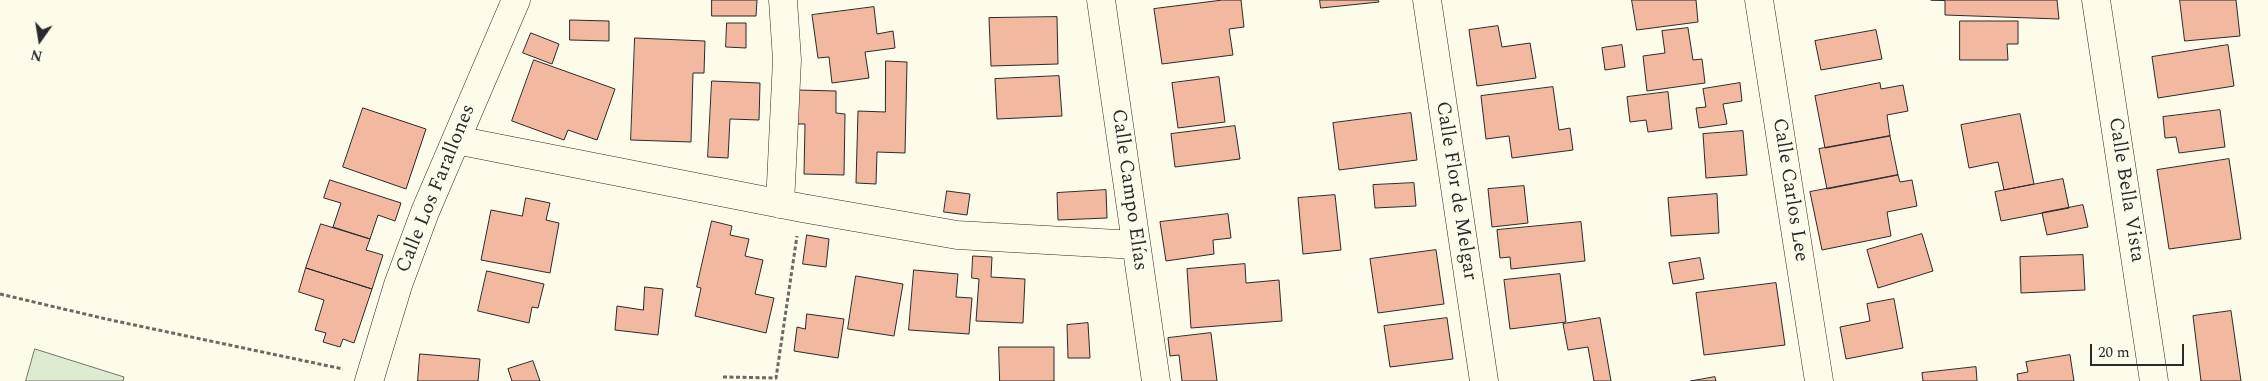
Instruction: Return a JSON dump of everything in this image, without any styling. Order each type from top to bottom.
[{"type":"street","name":"Calle Los Farallones","points":[[369,378],[401,276],[456,140],[516,0]]},
{"type":"street","points":[[783,0],[787,60],[791,206]]},
{"type":"street","name":"Calle Campo Elías","points":[[1101,0],[1156,381]]},
{"type":"street","name":"Calle Flor de Melgar","points":[[1427,0],[1484,381]]},
{"type":"street","name":"Calle Carlos Lee","points":[[1759,0],[1819,381]]},
{"type":"street","name":"Calle Bella Vista","points":[[2096,0],[2154,381]]},
{"type":"street","points":[[456,140],[791,206],[957,235],[1136,245]]},
{"type":"path","points":[[723,377],[776,378],[791,206]]},
{"type":"path","points":[[0,294],[257,352],[295,358],[369,378]]},
{"type":"green space","points":[[35,349],[124,377],[123,381],[26,381]]},
{"type":"building","points":[[712,0],[757,0],[756,16],[712,16]]},
{"type":"building","points":[[1223,0],[1241,0],[1244,27],[1229,29],[1233,55],[1162,64],[1154,9]]},
{"type":"building","points":[[1320,0],[1378,0],[1379,2],[1321,8]]},
{"type":"building","points":[[1632,0],[1696,0],[1698,22],[1637,30]]},
{"type":"building","points":[[1931,0],[2057,0],[2059,19],[1945,15],[1945,1]]},
{"type":"building","points":[[2180,0],[2236,0],[2240,36],[2185,41]]},
{"type":"building","points":[[874,7],[877,34],[893,31],[895,48],[865,52],[869,78],[832,83],[829,57],[818,58],[812,15]]},
{"type":"building","points":[[1057,17],[1058,64],[991,66],[989,18]]},
{"type":"building","points":[[570,20],[609,21],[609,41],[570,40]]},
{"type":"building","points":[[1960,21],[2018,21],[2018,44],[2007,44],[2008,60],[1960,60]]},
{"type":"building","points":[[727,23],[746,23],[746,48],[726,47]]},
{"type":"building","points":[[1498,26],[1502,47],[1530,43],[1536,78],[1477,86],[1469,30]]},
{"type":"building","points":[[1688,28],[1693,60],[1702,59],[1705,83],[1647,91],[1643,56],[1665,53],[1662,31]]},
{"type":"building","points":[[1876,30],[1882,59],[1821,70],[1815,41]]},
{"type":"building","points":[[531,33],[559,44],[552,64],[523,53]]},
{"type":"building","points":[[635,38],[705,41],[704,73],[693,73],[691,142],[631,140]]},
{"type":"building","points":[[1622,45],[1625,67],[1605,70],[1602,48]]},
{"type":"building","points":[[2228,45],[2234,86],[2158,98],[2152,57]]},
{"type":"building","points":[[534,60],[615,89],[597,140],[568,130],[564,140],[512,121]]},
{"type":"building","points":[[886,61],[907,62],[905,153],[877,152],[876,184],[856,183],[858,111],[885,112]]},
{"type":"building","points":[[1059,76],[1062,116],[997,119],[995,79]]},
{"type":"building","points":[[1219,77],[1225,122],[1178,128],[1172,83]]},
{"type":"building","points":[[712,81],[760,83],[759,120],[730,119],[728,158],[708,157]]},
{"type":"building","points":[[1740,83],[1742,101],[1723,104],[1727,124],[1699,128],[1696,108],[1706,107],[1703,89]]},
{"type":"building","points":[[1880,83],[1881,89],[1903,85],[1908,111],[1887,115],[1890,136],[1825,148],[1815,96]]},
{"type":"building","points":[[1553,87],[1559,130],[1570,128],[1573,150],[1512,158],[1509,136],[1486,139],[1481,96]]},
{"type":"building","points":[[797,90],[836,91],[836,113],[845,114],[844,175],[804,174],[805,124],[796,124]]},
{"type":"building","points":[[1668,92],[1672,129],[1648,132],[1646,120],[1630,122],[1627,97]]},
{"type":"building","points":[[363,108],[426,129],[406,189],[343,167]]},
{"type":"building","points":[[2220,110],[2225,147],[2179,153],[2176,137],[2165,138],[2163,117]]},
{"type":"building","points":[[1411,113],[1417,160],[1339,170],[1333,123]]},
{"type":"building","points":[[2020,114],[2034,184],[2004,190],[1998,162],[1969,168],[1961,125]]},
{"type":"building","points":[[1235,126],[1240,159],[1175,167],[1171,134]]},
{"type":"building","points":[[1743,131],[1747,175],[1706,178],[1703,134]]},
{"type":"building","points":[[1890,136],[1898,175],[1827,189],[1819,149]]},
{"type":"building","points":[[2229,159],[2241,239],[2169,249],[2157,170]]},
{"type":"building","points":[[1898,175],[1900,182],[1912,180],[1917,206],[1887,212],[1891,236],[1822,250],[1810,192]]},
{"type":"building","points":[[2063,179],[2069,208],[2001,221],[1995,192]]},
{"type":"building","points":[[330,180],[401,203],[395,221],[378,215],[370,239],[333,227],[341,203],[324,198]]},
{"type":"building","points":[[1414,183],[1416,206],[1375,208],[1373,185]]},
{"type":"building","points":[[1524,186],[1528,223],[1492,227],[1488,189]]},
{"type":"building","points":[[1106,190],[1107,218],[1058,220],[1057,193]]},
{"type":"building","points":[[947,191],[970,194],[967,215],[944,212]]},
{"type":"building","points":[[1717,194],[1719,233],[1671,236],[1668,198]]},
{"type":"building","points":[[1335,195],[1341,250],[1303,254],[1298,198]]},
{"type":"building","points":[[526,198],[550,203],[546,220],[559,223],[550,273],[481,260],[491,210],[522,216]]},
{"type":"building","points":[[2083,205],[2088,227],[2047,235],[2042,213]]},
{"type":"building","points":[[1228,214],[1231,238],[1213,240],[1214,254],[1166,261],[1160,222]]},
{"type":"building","points":[[712,221],[732,226],[730,235],[749,239],[745,256],[763,260],[755,294],[774,298],[766,333],[695,316],[701,288],[697,287]]},
{"type":"building","points":[[1581,222],[1585,261],[1511,269],[1510,257],[1500,258],[1497,230]]},
{"type":"building","points":[[321,224],[370,239],[366,250],[383,255],[372,289],[306,268]]},
{"type":"building","points":[[1922,234],[1933,271],[1878,288],[1867,250]]},
{"type":"building","points":[[807,235],[829,239],[826,267],[803,264]]},
{"type":"building","points":[[1436,250],[1444,304],[1378,313],[1370,259]]},
{"type":"building","points":[[2083,255],[2085,290],[2021,293],[2020,257]]},
{"type":"building","points":[[973,256],[992,257],[991,277],[1025,279],[1023,323],[976,321],[979,279],[972,278]]},
{"type":"building","points":[[1700,258],[1704,279],[1673,284],[1669,263]]},
{"type":"building","points":[[1245,264],[1246,283],[1279,280],[1282,321],[1191,328],[1187,269]]},
{"type":"building","points":[[306,268],[372,289],[354,343],[343,339],[340,347],[323,342],[326,333],[315,330],[324,300],[299,292]]},
{"type":"building","points":[[914,270],[958,274],[956,297],[972,298],[969,334],[909,330]]},
{"type":"building","points":[[487,271],[544,284],[538,308],[532,307],[529,323],[478,311]]},
{"type":"building","points":[[1560,274],[1566,322],[1510,329],[1504,280]]},
{"type":"building","points":[[856,276],[903,284],[894,336],[848,329]]},
{"type":"building","points":[[1776,283],[1785,345],[1704,355],[1696,293]]},
{"type":"building","points":[[645,287],[663,289],[658,335],[615,330],[617,306],[643,310]]},
{"type":"building","points":[[1894,299],[1903,348],[1846,359],[1840,327],[1870,321],[1867,304]]},
{"type":"building","points":[[2231,311],[2241,381],[2201,381],[2193,316]]},
{"type":"building","points":[[807,314],[844,319],[838,358],[794,351],[797,327],[805,329]]},
{"type":"building","points":[[1447,318],[1453,359],[1390,367],[1384,326]]},
{"type":"building","points":[[1600,318],[1611,381],[1594,381],[1588,347],[1568,350],[1563,324]]},
{"type":"building","points":[[1088,323],[1090,358],[1068,358],[1067,325]]},
{"type":"building","points":[[1211,333],[1217,381],[1182,381],[1179,355],[1170,356],[1168,338]]},
{"type":"building","points":[[999,347],[1054,347],[1054,381],[1000,381]]},
{"type":"building","points":[[420,354],[480,359],[478,381],[418,381]]},
{"type":"building","points":[[2070,355],[2074,381],[2018,381],[2017,374],[2028,372],[2026,362]]},
{"type":"building","points":[[533,361],[540,381],[512,381],[508,369]]},
{"type":"building","points":[[1976,367],[1977,381],[1923,381],[1922,373]]},
{"type":"building","points":[[1715,377],[1716,381],[1691,381]]}]
